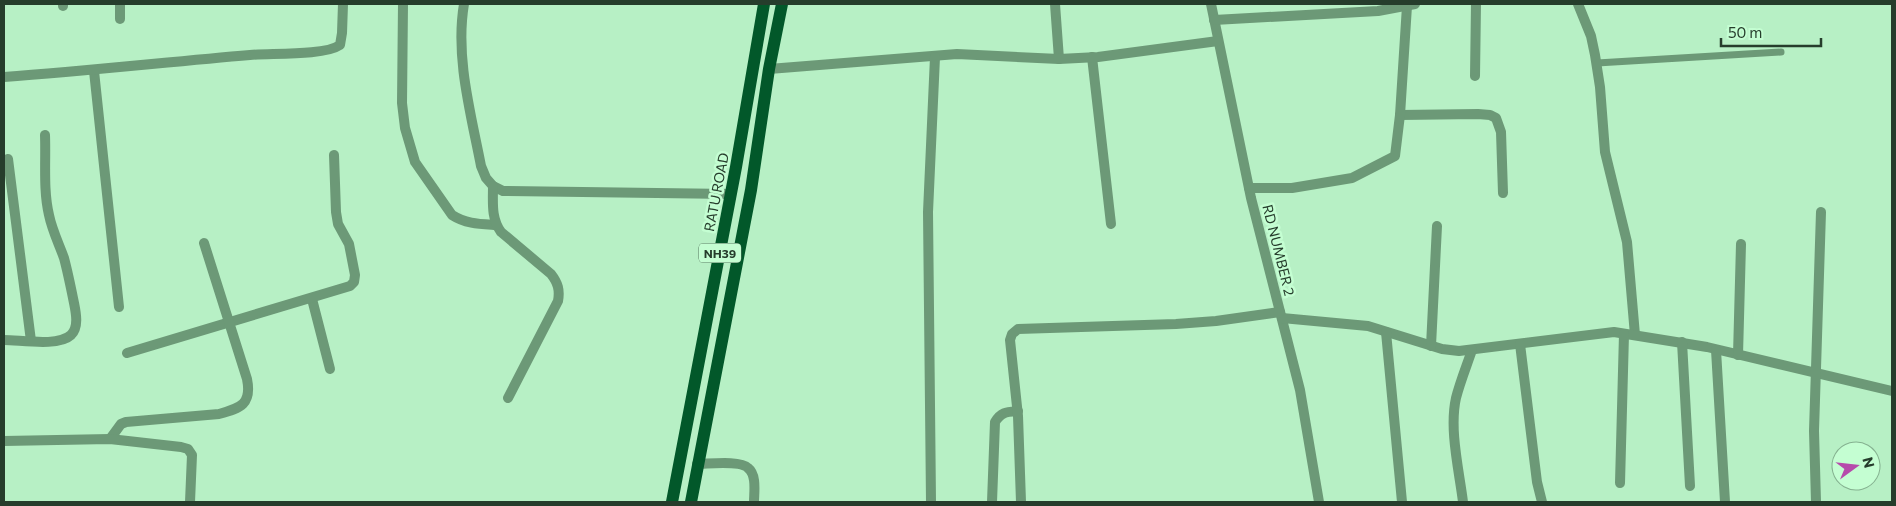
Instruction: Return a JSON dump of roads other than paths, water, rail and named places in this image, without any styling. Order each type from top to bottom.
[{"type":"main road","name":"RATU ROAD","points":[[672,502],[731,194],[764,4]]},
{"type":"main road","points":[[691,502],[751,190],[769,69],[782,4]]},
{"type":"street","points":[[120,4],[120,19]]},
{"type":"street","points":[[4,77],[94,71],[251,55],[327,50],[340,44],[343,4]]},
{"type":"street","points":[[403,4],[402,103],[404,128],[415,162],[452,215],[460,220],[474,224],[496,225]]},
{"type":"street","points":[[464,4],[462,33],[466,88],[480,166],[486,178],[493,186],[504,191],[550,193],[731,194]]},
{"type":"street","points":[[1056,4],[1059,59]]},
{"type":"street","name":"RD NUMBER 2","points":[[1211,4],[1249,188],[1300,390],[1319,502]]},
{"type":"street","points":[[1475,76],[1476,4]]},
{"type":"street","points":[[1578,4],[1591,36],[1597,63],[1605,152],[1627,242],[1630,334],[1620,483]]},
{"type":"street","points":[[1214,20],[1378,11],[1411,5],[1396,156],[1352,178],[1292,188],[1249,188]]},
{"type":"street","points":[[769,69],[973,54],[1059,59],[1092,57],[1218,41]]},
{"type":"street","points":[[931,502],[928,359],[928,212],[935,57]]},
{"type":"street","points":[[1092,57],[1111,224]]},
{"type":"street","points":[[94,71],[119,307]]},
{"type":"street","points":[[1400,115],[1478,114],[1490,115],[1496,118],[1501,132],[1503,192]]},
{"type":"street","points":[[4,340],[55,342],[64,340],[72,334],[76,326],[76,316],[64,258],[49,216],[47,204],[45,135]]},
{"type":"street","points":[[127,353],[312,299],[350,286],[354,282],[355,275],[349,244],[338,224],[334,156]]},
{"type":"street","points":[[8,159],[31,340]]},
{"type":"street","points":[[493,186],[493,215],[496,225],[501,232],[551,274],[557,282],[560,292],[558,302],[508,398]]},
{"type":"street","points":[[1816,502],[1814,430],[1821,212]]},
{"type":"street","points":[[1431,346],[1437,226]]},
{"type":"street","points":[[110,439],[121,424],[126,422],[204,416],[232,410],[247,400],[249,389],[204,243]]},
{"type":"street","points":[[1738,355],[1741,244]]},
{"type":"street","points":[[312,299],[330,370]]},
{"type":"street","points":[[1022,502],[1018,411],[1010,340],[1012,334],[1018,329],[1184,323],[1281,315],[1368,326],[1431,346],[1459,351],[1614,332],[1682,342],[1892,390]]},
{"type":"street","points":[[1386,332],[1402,502]]},
{"type":"street","points":[[1682,342],[1690,486]]},
{"type":"street","points":[[1520,344],[1542,502]]},
{"type":"street","points":[[1464,502],[1455,441],[1455,414],[1456,398],[1472,350]]},
{"type":"street","points":[[1716,350],[1725,502]]},
{"type":"street","points":[[992,502],[995,422],[1004,412],[1018,411]]},
{"type":"street","points":[[4,442],[110,439],[188,449],[192,455],[193,465],[190,502]]},
{"type":"street","points":[[697,464],[738,464],[748,467],[752,473],[754,483],[754,502]]},
{"type":"lane","points":[[1597,63],[1782,52]]}]
